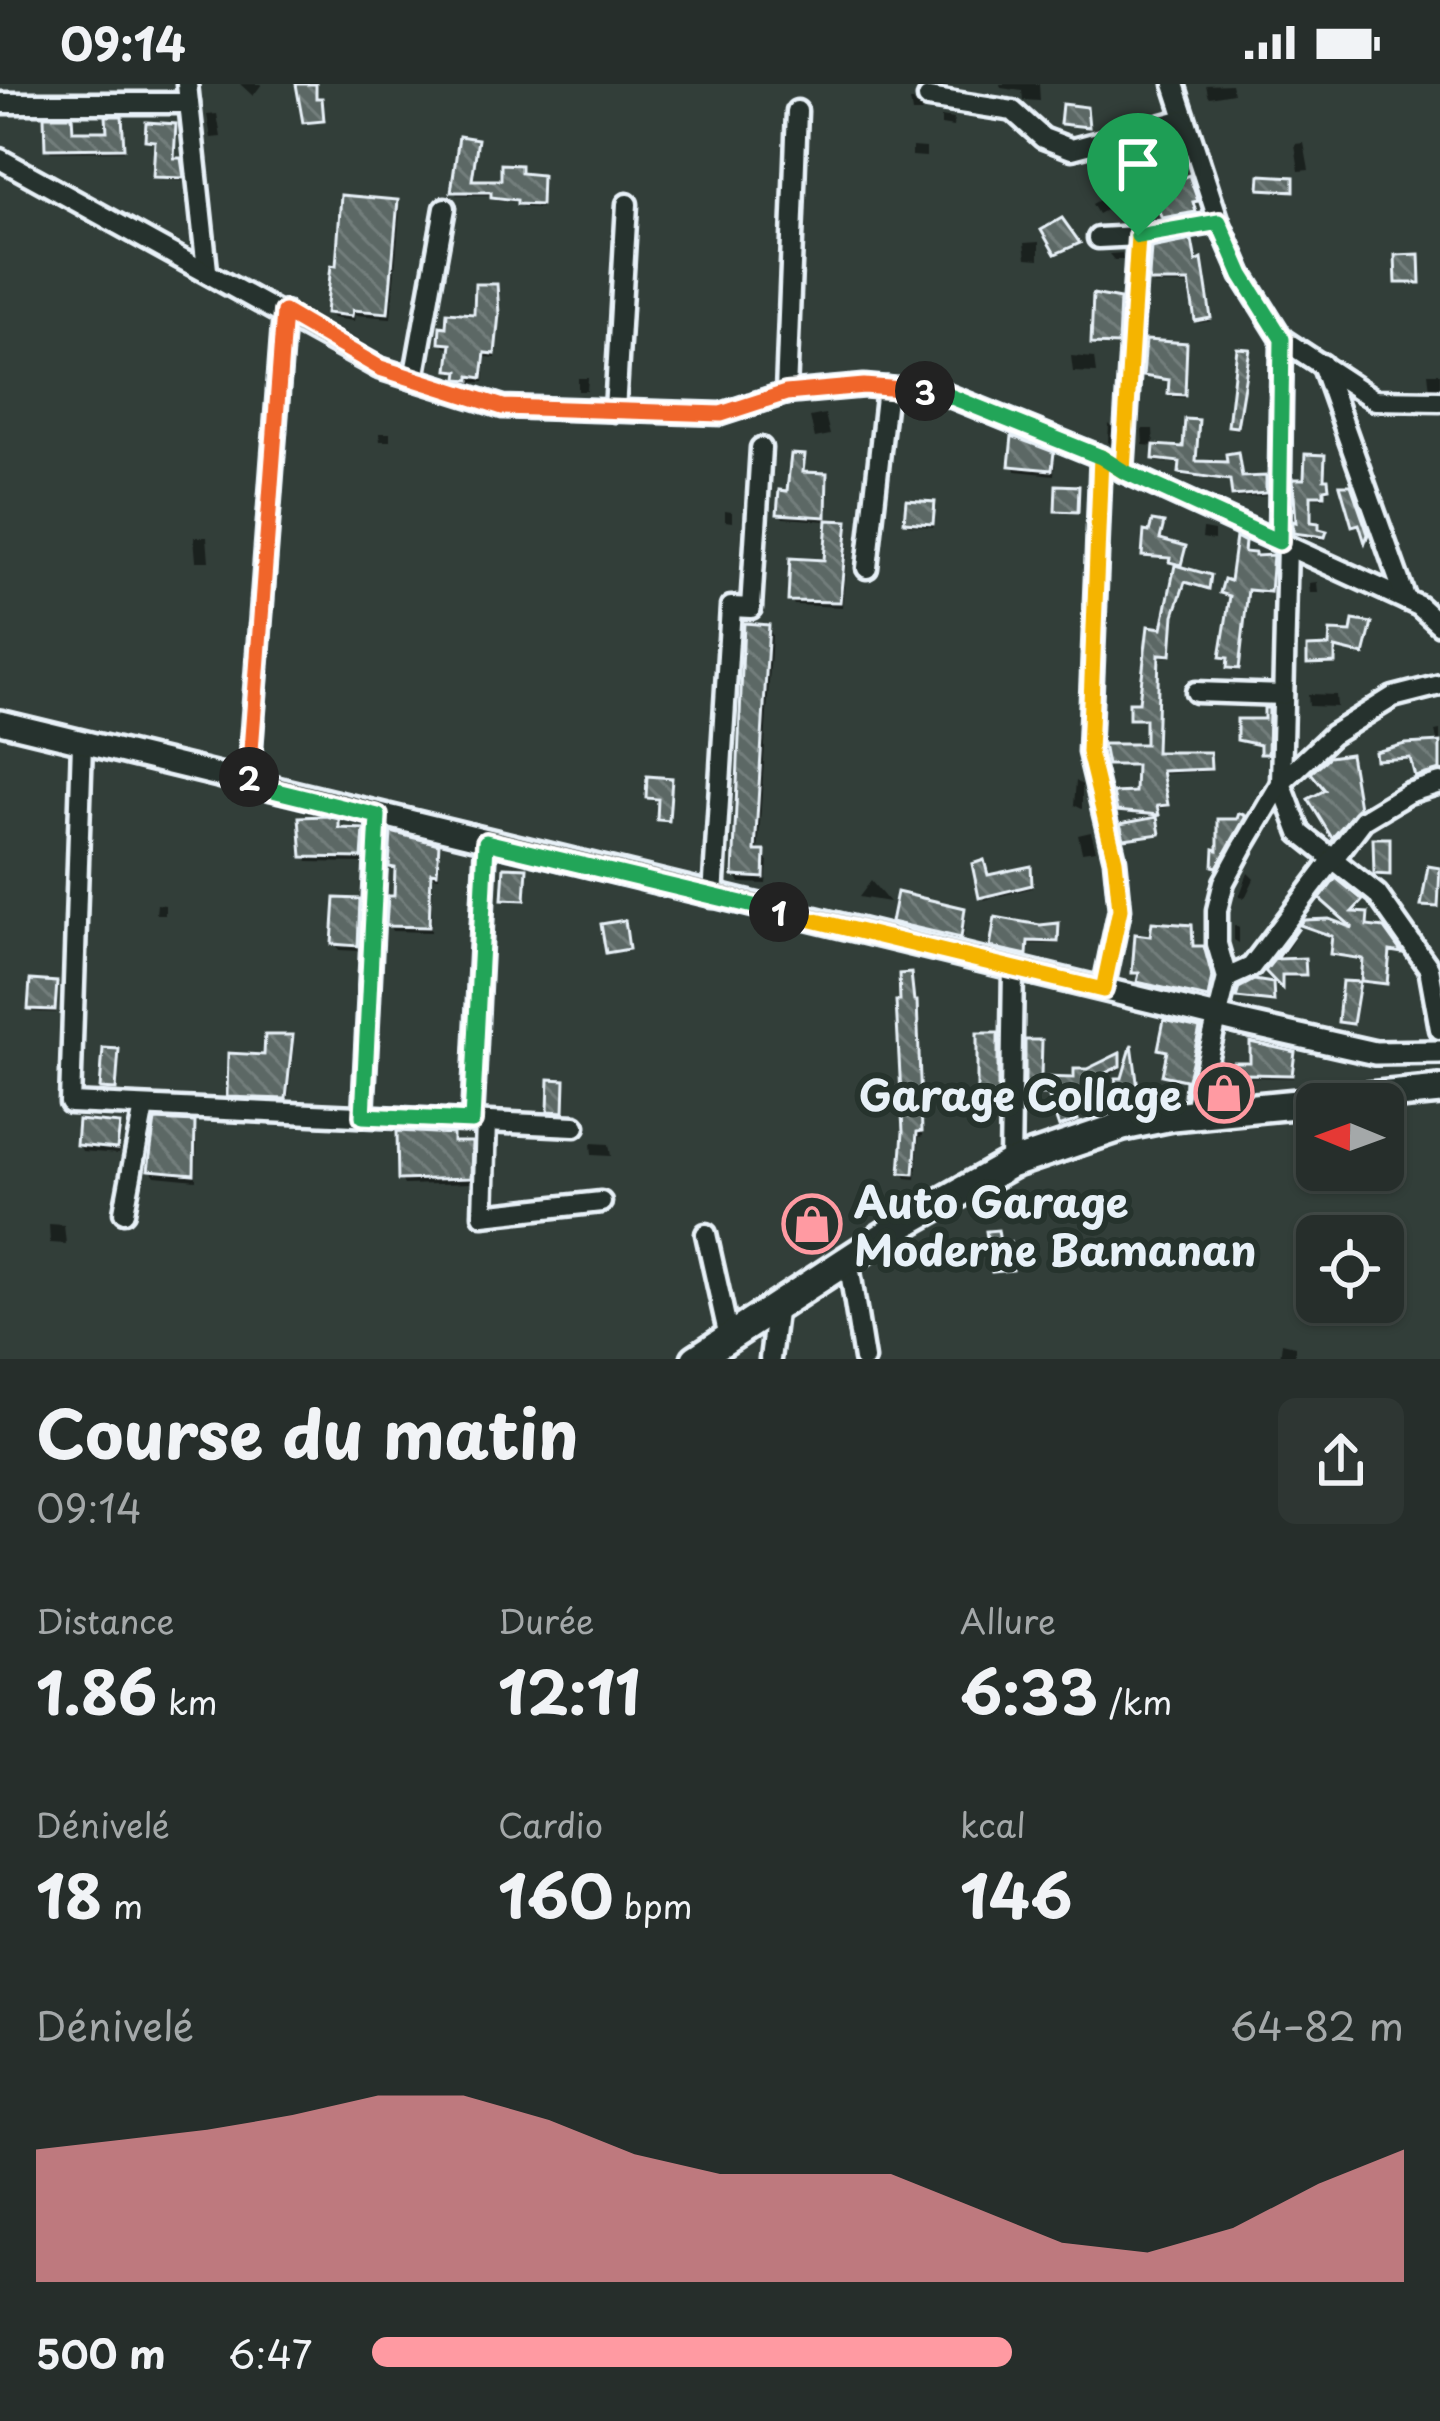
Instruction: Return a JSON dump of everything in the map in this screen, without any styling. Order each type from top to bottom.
[{"type":"main road","points":[[696,1359],[952,1194],[1010,1164],[1123,1126],[1194,1113],[1440,1090]]},
{"type":"street","points":[[1174,84],[1219,222],[1242,275],[1282,339],[1375,400],[1440,400]]},
{"type":"street","points":[[0,103],[69,94],[188,94],[207,270]]},
{"type":"street","points":[[928,98],[1013,111],[1043,138],[1072,148],[1186,119]]},
{"type":"street","points":[[786,393],[796,111]]},
{"type":"street","points":[[0,159],[380,368],[503,407],[721,414],[786,393],[864,386],[942,393],[1101,457],[1406,600],[1440,625]]},
{"type":"street","points":[[615,411],[627,204]]},
{"type":"street","points":[[414,379],[445,208]]},
{"type":"street","points":[[1098,238],[1219,222]]},
{"type":"street","points":[[1123,471],[1138,236]]},
{"type":"street","points":[[248,784],[284,312]]},
{"type":"street","points":[[1282,339],[1281,783],[1300,833],[1377,894],[1429,968],[1440,1028]]},
{"type":"street","points":[[1322,364],[1406,600]]},
{"type":"street","points":[[866,568],[887,388]]},
{"type":"street","points":[[713,897],[731,607],[751,608],[761,448]]},
{"type":"street","points":[[1101,457],[1089,752],[1115,860],[1120,909],[1103,990]]},
{"type":"street","points":[[1194,1113],[1227,978],[1217,944],[1217,910],[1224,882],[1281,783],[1332,735],[1393,697],[1440,685]]},
{"type":"street","points":[[1196,692],[1283,695]]},
{"type":"street","points":[[0,722],[1217,1017],[1375,1053],[1440,1052]]},
{"type":"street","points":[[82,743],[70,1103],[574,1126]]},
{"type":"street","points":[[1227,978],[1251,967],[1363,820],[1408,793],[1440,782]]},
{"type":"street","points":[[363,1116],[378,816]]},
{"type":"street","points":[[486,842],[479,1122],[483,1215],[601,1202]]},
{"type":"street","points":[[1010,1164],[1013,968]]},
{"type":"street","points":[[124,1212],[144,1107]]},
{"type":"street","points":[[706,1234],[729,1337]]},
{"type":"street","points":[[848,1259],[864,1359]]},
{"type":"street","points":[[770,1359],[777,1305]]},
{"type":"building","points":[[296,84],[316,84],[324,121],[303,123]]},
{"type":"building","points":[[1062,104],[1087,107],[1089,127],[1060,124]]},
{"type":"building","points":[[44,116],[72,116],[73,131],[107,131],[106,116],[122,116],[124,148],[45,149]]},
{"type":"building","points":[[146,122],[176,124],[174,158],[181,158],[184,178],[153,177],[155,141],[145,140]]},
{"type":"building","points":[[459,136],[478,139],[472,180],[501,180],[501,164],[521,165],[521,173],[542,175],[541,205],[517,204],[517,200],[491,197],[491,192],[451,192]]},
{"type":"building","points":[[1189,175],[1198,201],[1193,202],[1196,212],[1162,218],[1158,209],[1147,215],[1137,192],[1148,186],[1151,192]]},
{"type":"building","points":[[1260,175],[1294,177],[1294,191],[1259,189]]},
{"type":"building","points":[[341,195],[398,200],[388,313],[326,313],[331,265],[336,266]]},
{"type":"building","points":[[1062,218],[1080,243],[1055,254],[1041,230]]},
{"type":"building","points":[[1192,240],[1196,262],[1202,259],[1211,318],[1195,321],[1189,282],[1150,282],[1149,276],[1151,248]]},
{"type":"building","points":[[1419,254],[1420,283],[1396,283],[1395,255]]},
{"type":"building","points":[[475,284],[497,284],[495,354],[485,353],[482,378],[458,379],[459,371],[448,370],[451,344],[439,343],[440,326],[446,327],[447,312],[474,314]]},
{"type":"building","points":[[1093,294],[1120,299],[1118,345],[1091,344]]},
{"type":"building","points":[[1146,340],[1187,343],[1185,395],[1168,394],[1169,380],[1143,376]]},
{"type":"building","points":[[1237,348],[1250,349],[1237,427],[1228,426]]},
{"type":"building","points":[[1185,419],[1199,420],[1196,461],[1227,462],[1226,454],[1238,452],[1242,477],[1266,476],[1266,493],[1232,496],[1230,480],[1179,473],[1180,462],[1153,459],[1154,445],[1183,447]]},
{"type":"building","points":[[1012,436],[1054,452],[1052,470],[1009,466]]},
{"type":"building","points":[[791,454],[805,455],[803,472],[827,473],[826,517],[777,514],[779,490],[787,491]]},
{"type":"building","points":[[1305,454],[1325,455],[1324,479],[1329,488],[1324,495],[1311,495],[1311,522],[1327,531],[1325,537],[1293,533],[1293,479],[1304,479]]},
{"type":"building","points":[[1056,485],[1079,486],[1078,512],[1055,511]]},
{"type":"building","points":[[1340,485],[1351,485],[1368,534],[1365,543],[1359,524],[1352,526]]},
{"type":"building","points":[[906,500],[935,502],[933,524],[904,522]]},
{"type":"building","points":[[827,520],[848,521],[840,602],[788,601],[790,558],[824,560]]},
{"type":"building","points":[[1152,521],[1164,523],[1160,539],[1186,546],[1181,565],[1169,562],[1170,558],[1142,556],[1144,531],[1149,532]]},
{"type":"building","points":[[1236,537],[1245,542],[1244,552],[1273,555],[1270,592],[1248,590],[1239,669],[1227,668],[1228,658],[1220,657],[1230,596],[1220,593],[1224,579],[1230,581]]},
{"type":"building","points":[[1175,565],[1211,575],[1209,589],[1185,582],[1174,615],[1171,655],[1159,654],[1156,752],[1210,752],[1211,769],[1162,771],[1168,805],[1157,806],[1159,815],[1117,811],[1113,793],[1135,792],[1136,765],[1107,765],[1103,744],[1145,744],[1145,719],[1129,719],[1129,702],[1139,702],[1148,626],[1162,628]]},
{"type":"building","points":[[1353,620],[1372,623],[1364,655],[1335,648],[1335,663],[1307,664],[1307,647],[1329,646],[1330,631],[1351,632]]},
{"type":"building","points":[[744,623],[769,625],[755,851],[765,851],[764,878],[733,876]]},
{"type":"building","points":[[1264,708],[1269,708],[1268,754],[1260,754],[1260,745],[1237,740],[1237,719],[1264,719]]},
{"type":"building","points":[[1440,742],[1440,770],[1415,777],[1410,758],[1376,760],[1375,752]]},
{"type":"building","points":[[1350,754],[1359,807],[1332,838],[1308,799],[1325,790],[1311,773],[1329,757]]},
{"type":"building","points":[[647,776],[672,778],[669,821],[657,820],[658,799],[646,798]]},
{"type":"building","points":[[1239,813],[1246,816],[1217,867],[1213,866],[1218,819],[1237,819]]},
{"type":"building","points":[[299,817],[339,819],[339,828],[364,829],[362,858],[302,857]]},
{"type":"building","points":[[1157,817],[1160,834],[1124,839],[1120,824]]},
{"type":"building","points":[[391,832],[439,844],[437,873],[431,872],[429,927],[386,926],[388,896],[394,896],[395,868],[389,867]]},
{"type":"building","points":[[1373,838],[1390,838],[1390,875],[1374,874]]},
{"type":"building","points":[[984,860],[988,875],[1031,866],[1032,885],[979,898],[972,864]]},
{"type":"building","points":[[1428,866],[1440,868],[1438,907],[1421,906]]},
{"type":"building","points":[[504,867],[527,868],[525,900],[502,899]]},
{"type":"building","points":[[1336,878],[1363,900],[1352,912],[1368,913],[1367,926],[1384,928],[1402,953],[1390,951],[1387,984],[1361,981],[1363,959],[1330,954],[1332,936],[1300,925],[1304,920],[1329,919],[1353,928],[1320,899]]},
{"type":"building","points":[[897,892],[965,908],[961,938],[891,922]]},
{"type":"building","points":[[335,898],[360,899],[358,946],[332,944]]},
{"type":"building","points":[[995,917],[1040,925],[1059,923],[1058,942],[1028,941],[1027,955],[990,947]]},
{"type":"building","points":[[625,920],[629,949],[606,953],[601,924]]},
{"type":"building","points":[[1152,922],[1192,925],[1193,946],[1204,946],[1212,976],[1208,998],[1137,982],[1139,973],[1132,973],[1135,934],[1150,936]]},
{"type":"building","points":[[1299,928],[1277,959],[1305,958],[1306,975],[1282,975],[1282,989],[1265,971]]},
{"type":"building","points":[[911,973],[917,1001],[922,1131],[917,1132],[914,1174],[900,1173],[903,1132],[896,1001],[900,1001],[899,974]]},
{"type":"building","points":[[30,980],[57,982],[55,1010],[28,1009]]},
{"type":"building","points":[[1254,980],[1273,983],[1274,1002],[1236,998],[1239,988]]},
{"type":"building","points":[[1342,981],[1360,982],[1353,1024],[1338,1022]]},
{"type":"building","points":[[1164,1020],[1200,1028],[1184,1096],[1185,1080],[1162,1075],[1167,1051],[1158,1049]]},
{"type":"building","points":[[977,1033],[998,1033],[998,1095],[977,1095]]},
{"type":"building","points":[[265,1035],[293,1035],[286,1099],[227,1097],[228,1053],[264,1055]]},
{"type":"building","points":[[1025,1040],[1042,1040],[1041,1077],[1074,1078],[1074,1069],[1087,1069],[1120,1053],[1120,1066],[1089,1081],[1089,1099],[1071,1100],[1078,1120],[1059,1127],[1048,1095],[1025,1094]]},
{"type":"building","points":[[1250,1042],[1295,1052],[1292,1075],[1246,1074],[1246,1091],[1232,1090],[1233,1062],[1250,1062]]},
{"type":"building","points":[[1132,1044],[1139,1096],[1115,1095],[1116,1078],[1122,1078]]},
{"type":"building","points":[[103,1048],[119,1049],[116,1090],[100,1089]]},
{"type":"building","points":[[549,1079],[565,1080],[564,1112],[548,1111]]},
{"type":"building","points":[[78,1120],[120,1124],[117,1149],[76,1145]]},
{"type":"building","points":[[155,1120],[195,1122],[194,1174],[148,1170]]},
{"type":"building","points":[[397,1131],[453,1134],[453,1142],[472,1142],[471,1178],[398,1180]]},
{"type":"building","points":[[998,1230],[1000,1243],[1010,1242],[1013,1270],[992,1272],[986,1231]]},
{"type":"place","name":"Garage Collage","points":[[1224,1093]]},
{"type":"place","name":"Auto Garage Moderne Bamanan","points":[[812,1224]]},
{"type":"route","points":[[1138,236],[1123,471],[1101,457],[1089,752],[1115,860],[1120,909],[1103,990],[486,842],[472,1121],[363,1116],[378,816],[248,784],[284,312],[380,368],[503,407],[721,414],[786,393],[864,386],[942,393],[1101,457],[1123,471],[1279,542],[1282,339],[1242,275],[1219,222],[1138,236]]}]
